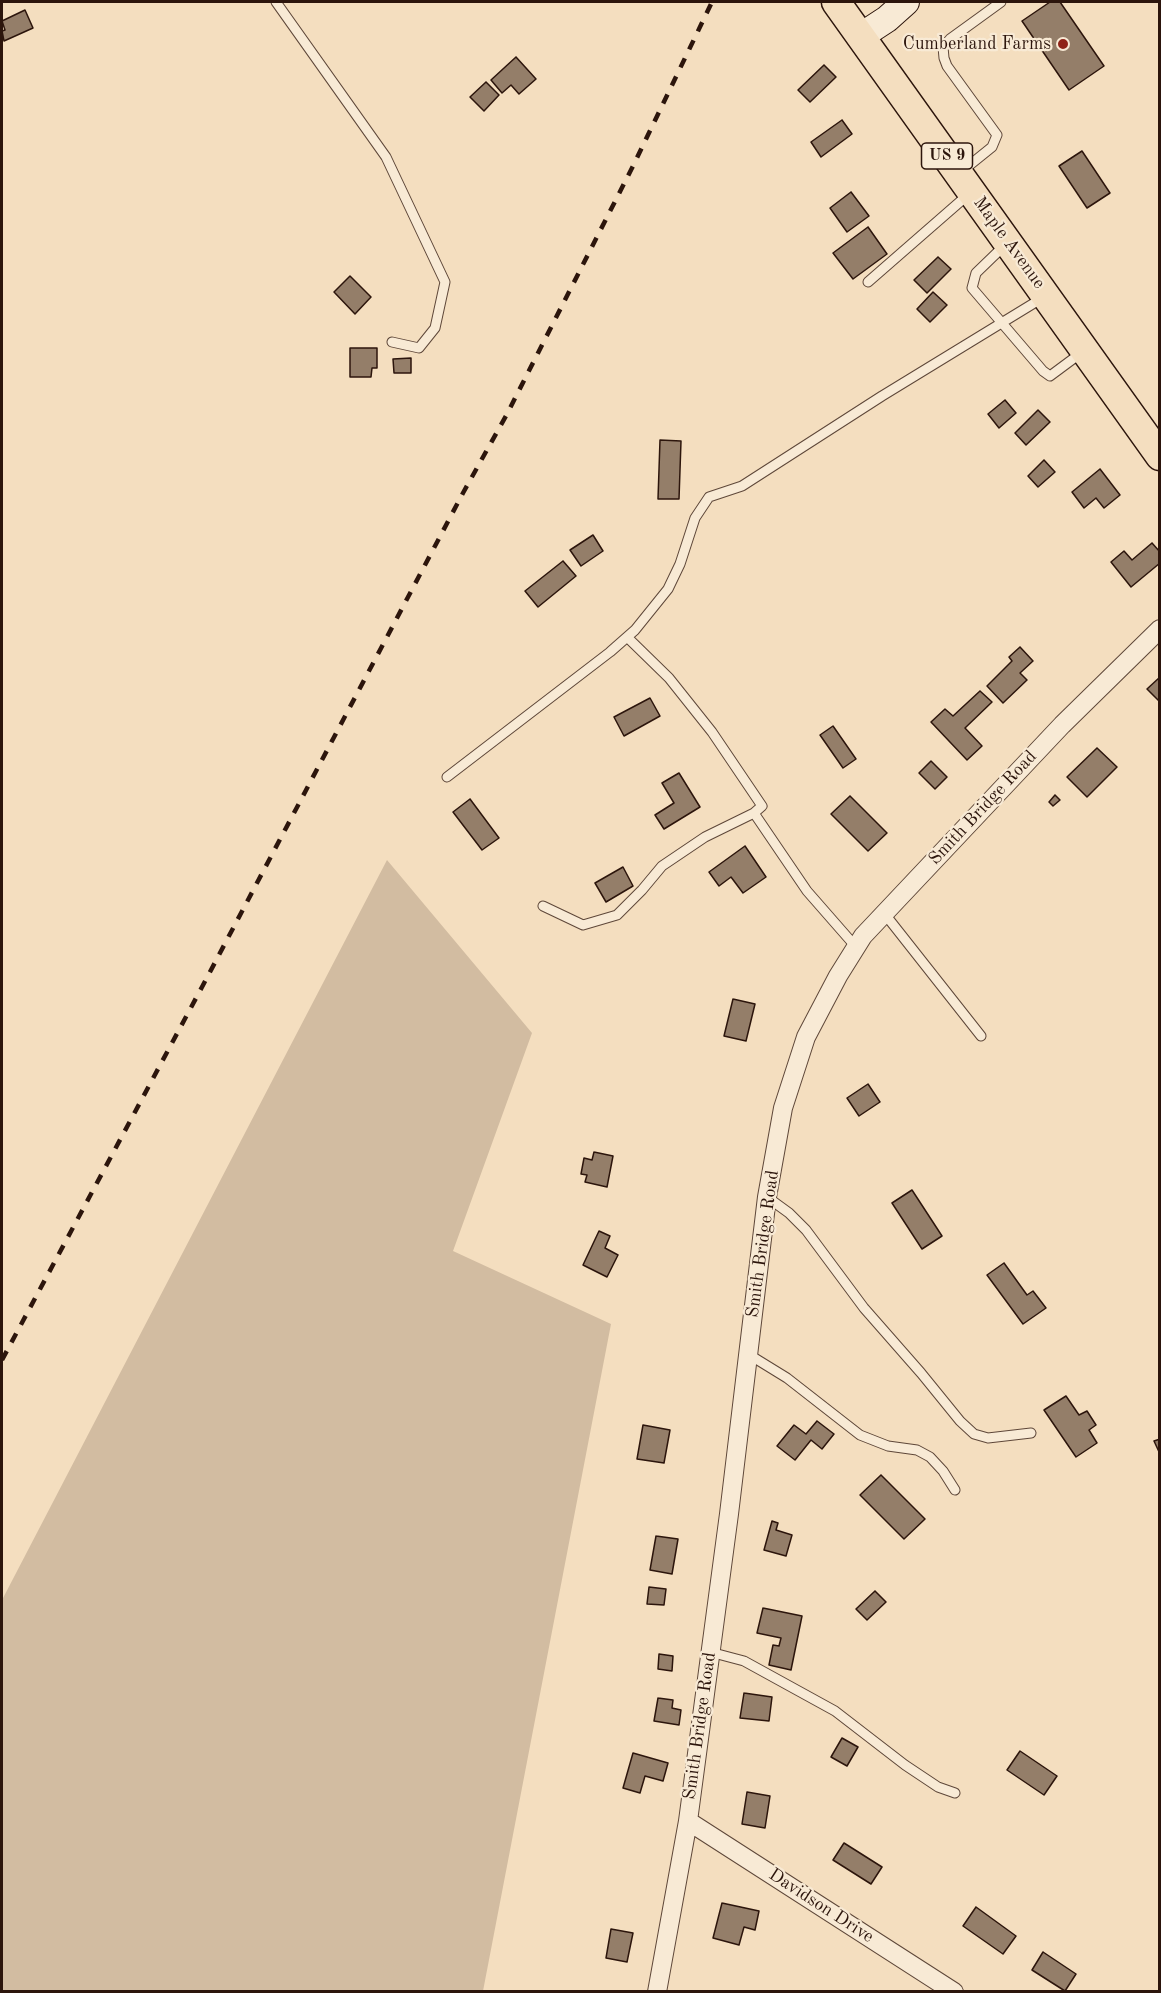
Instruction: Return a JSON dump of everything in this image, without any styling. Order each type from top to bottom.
[{"type":"main road","name":"Maple Avenue","points":[[836,2],[1160,456]]},
{"type":"street","points":[[861,36],[887,19],[906,2]]},
{"type":"street","name":"Smith Bridge Road","points":[[657,1992],[688,1821],[767,1197],[783,1108],[806,1037],[838,976],[863,936],[1062,724],[1160,629]]},
{"type":"street","name":"Davidson Drive","points":[[688,1821],[954,1992]]},
{"type":"lane","points":[[276,2],[386,157],[445,282],[435,328],[419,348],[392,342]]},
{"type":"lane","points":[[868,282],[966,183],[992,147],[997,135],[947,66],[943,47],[950,39],[1001,2]]},
{"type":"lane","points":[[1008,243],[976,273],[972,288],[1043,371],[1050,376],[1085,350]]},
{"type":"lane","points":[[447,777],[627,637],[668,589],[680,564],[695,518],[709,498],[742,486],[1046,295]]},
{"type":"lane","points":[[543,906],[583,925],[617,915],[662,866],[705,837],[754,813],[762,806],[712,732],[669,678],[627,637]]},
{"type":"lane","points":[[754,813],[807,891],[856,946]]},
{"type":"lane","points":[[884,913],[981,1036]]},
{"type":"lane","points":[[767,1197],[789,1213],[806,1230],[864,1308],[960,1421],[974,1434],[988,1438],[1031,1433]]},
{"type":"lane","points":[[748,1354],[787,1378],[860,1436],[888,1446],[917,1450],[930,1457],[943,1471],[955,1490]]},
{"type":"lane","points":[[710,1652],[744,1661],[834,1711],[905,1765],[938,1787],[955,1793]]},
{"type":"shaded area","points":[[387,860],[532,1033],[453,1251],[611,1324],[483,1991],[2,1991],[2,1600]]},
{"type":"building","name":"Cumberland Farms","points":[[1050,2],[1060,2],[1104,66],[1069,90],[1022,21]]},
{"type":"building","points":[[25,10],[33,28],[4,41],[2,31],[5,30],[2,21]]},
{"type":"building","points":[[516,57],[536,79],[519,94],[511,85],[502,93],[491,80]]},
{"type":"building","points":[[824,65],[836,77],[810,102],[798,90]]},
{"type":"building","points":[[486,82],[499,95],[484,111],[470,97]]},
{"type":"building","points":[[842,120],[852,134],[821,157],[811,142]]},
{"type":"building","points":[[1082,151],[1110,193],[1087,208],[1059,166]]},
{"type":"building","points":[[851,192],[869,216],[847,232],[830,208]]},
{"type":"building","points":[[868,227],[887,254],[853,279],[833,253]]},
{"type":"building","points":[[938,257],[951,269],[927,293],[914,280]]},
{"type":"building","points":[[350,276],[371,297],[355,314],[334,292]]},
{"type":"building","points":[[933,292],[947,305],[930,322],[917,309]]},
{"type":"building","points":[[350,348],[377,348],[377,368],[372,368],[371,377],[350,377]]},
{"type":"building","points":[[411,358],[411,373],[394,373],[393,359]]},
{"type":"building","points":[[1005,400],[1016,413],[999,428],[988,414]]},
{"type":"building","points":[[1038,410],[1050,422],[1026,445],[1015,433]]},
{"type":"building","points":[[660,440],[681,441],[679,499],[658,499]]},
{"type":"building","points":[[1044,460],[1055,472],[1038,487],[1028,476]]},
{"type":"building","points":[[1100,469],[1120,495],[1104,508],[1096,498],[1084,508],[1072,492]]},
{"type":"building","points":[[593,535],[603,551],[581,566],[570,550]]},
{"type":"building","points":[[1152,543],[1160,552],[1160,563],[1131,587],[1111,562],[1124,551],[1132,560]]},
{"type":"building","points":[[563,561],[576,576],[538,607],[525,591]]},
{"type":"building","points":[[1020,647],[1033,661],[1020,673],[1027,680],[1003,703],[987,686],[1012,661],[1009,657]]},
{"type":"building","points":[[1160,677],[1160,702],[1147,689]]},
{"type":"building","points":[[980,691],[992,702],[965,728],[982,746],[967,760],[931,722],[945,709],[953,716]]},
{"type":"building","points":[[650,698],[660,716],[624,736],[614,717]]},
{"type":"building","points":[[833,726],[856,759],[843,768],[820,735]]},
{"type":"building","points":[[1097,748],[1117,767],[1087,797],[1067,777]]},
{"type":"building","points":[[931,761],[947,777],[935,789],[919,773]]},
{"type":"building","points":[[679,773],[700,807],[664,829],[655,815],[674,803],[662,783]]},
{"type":"building","points":[[1055,795],[1060,800],[1053,806],[1049,802]]},
{"type":"building","points":[[850,796],[887,833],[868,851],[831,814]]},
{"type":"building","points":[[470,799],[499,838],[482,850],[453,812]]},
{"type":"building","points":[[745,846],[766,877],[743,893],[731,877],[719,886],[709,872]]},
{"type":"building","points":[[623,867],[633,886],[606,902],[595,883]]},
{"type":"building","points":[[733,999],[755,1004],[746,1041],[724,1036]]},
{"type":"building","points":[[868,1084],[880,1102],[859,1116],[847,1098]]},
{"type":"building","points":[[594,1152],[613,1156],[607,1187],[585,1182],[587,1175],[581,1174],[584,1158],[592,1160]]},
{"type":"building","points":[[912,1190],[942,1236],[922,1249],[892,1203]]},
{"type":"building","points":[[599,1231],[610,1236],[605,1248],[618,1255],[607,1277],[583,1265]]},
{"type":"building","points":[[1004,1263],[1027,1295],[1033,1291],[1046,1308],[1023,1324],[987,1275]]},
{"type":"building","points":[[1066,1396],[1079,1415],[1087,1411],[1096,1425],[1089,1430],[1097,1443],[1076,1457],[1044,1410]]},
{"type":"building","points":[[817,1421],[834,1434],[822,1449],[811,1440],[795,1460],[777,1446],[794,1425],[806,1434]]},
{"type":"building","points":[[643,1425],[670,1430],[664,1463],[637,1459]]},
{"type":"building","points":[[1160,1439],[1160,1454],[1154,1441]]},
{"type":"building","points":[[881,1475],[925,1519],[904,1539],[860,1495]]},
{"type":"building","points":[[772,1521],[778,1523],[776,1530],[792,1535],[786,1556],[764,1550]]},
{"type":"building","points":[[656,1536],[678,1539],[672,1574],[650,1570]]},
{"type":"building","points":[[649,1587],[666,1589],[664,1605],[647,1604]]},
{"type":"building","points":[[875,1591],[886,1602],[867,1620],[856,1609]]},
{"type":"building","points":[[763,1608],[802,1616],[791,1670],[769,1665],[773,1645],[779,1646],[781,1638],[757,1633]]},
{"type":"building","points":[[659,1654],[673,1656],[672,1671],[658,1669]]},
{"type":"building","points":[[744,1693],[772,1697],[769,1721],[740,1718]]},
{"type":"building","points":[[658,1698],[673,1700],[672,1708],[681,1710],[679,1725],[654,1721]]},
{"type":"building","points":[[842,1738],[858,1747],[847,1766],[831,1757]]},
{"type":"building","points":[[1020,1751],[1057,1776],[1044,1795],[1007,1770]]},
{"type":"building","points":[[633,1753],[668,1763],[663,1781],[645,1776],[640,1793],[623,1788]]},
{"type":"building","points":[[747,1792],[770,1796],[765,1828],[742,1824]]},
{"type":"building","points":[[844,1843],[882,1867],[871,1884],[833,1860]]},
{"type":"building","points":[[722,1903],[759,1911],[755,1930],[744,1927],[739,1945],[713,1938]]},
{"type":"building","points":[[976,1907],[1016,1936],[1003,1954],[963,1926]]},
{"type":"building","points":[[611,1929],[633,1933],[627,1962],[606,1958]]},
{"type":"building","points":[[1043,1952],[1076,1974],[1065,1991],[1032,1970]]},
{"type":"railway","points":[[2,1360],[507,414],[633,166],[712,2]]},
{"type":"place","name":"Cumberland Farms","points":[[1063,44]]}]
